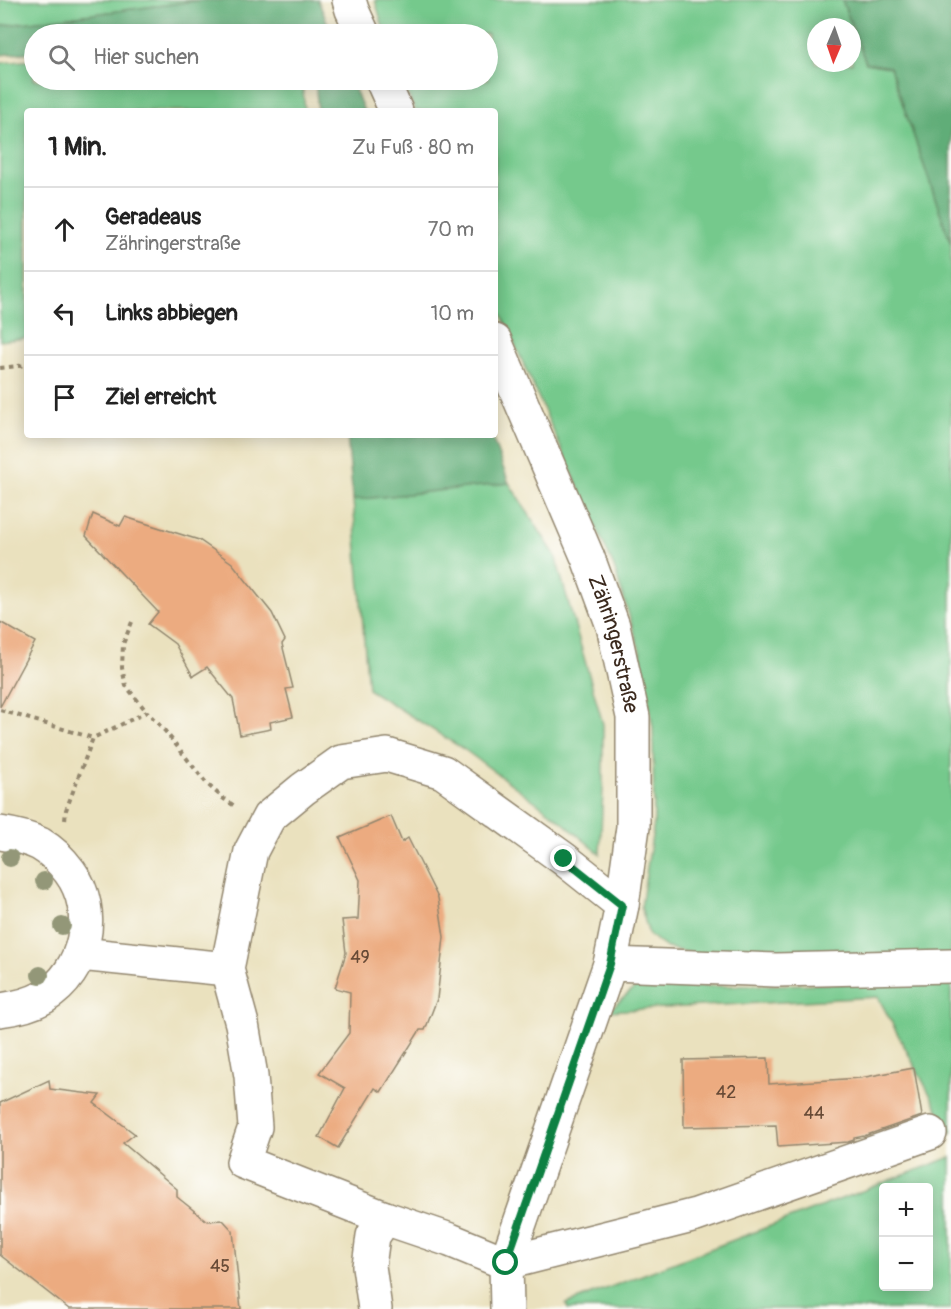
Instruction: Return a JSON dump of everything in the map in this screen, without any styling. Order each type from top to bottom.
[{"type":"street","points":[[349,0],[358,24]]},
{"type":"street","points":[[387,90],[395,108]]},
{"type":"street","name":"Zähringerstraße","points":[[498,348],[588,558],[613,626],[633,717],[633,827],[622,905],[610,964],[506,1263],[507,1309]]},
{"type":"street","points":[[622,905],[564,859],[443,772],[387,755],[341,762],[303,789],[270,817],[251,851],[227,969],[242,1024],[251,1076],[255,1127],[243,1162],[506,1263],[696,1215],[930,1133]]},
{"type":"street","points":[[0,834],[20,836],[41,845],[60,859],[75,879],[84,904],[86,929],[80,954],[66,979],[44,997],[18,1008],[0,1010]]},
{"type":"street","points":[[80,954],[227,969]]},
{"type":"street","points":[[610,964],[776,970],[951,966]]},
{"type":"street","points":[[375,1309],[369,1266],[373,1236],[386,1218]]},
{"type":"street","points":[[506,1263],[526,1309]]},
{"type":"path","points":[[0,368],[24,365]]},
{"type":"path","points":[[132,622],[123,644],[122,668],[126,686],[207,784],[224,800],[265,826]]},
{"type":"path","points":[[0,710],[93,738],[147,712]]},
{"type":"path","points":[[60,859],[66,810],[93,738]]},
{"type":"green space","points":[[0,0],[203,0],[0,26]]},
{"type":"green space","points":[[203,0],[318,0],[328,24],[24,24],[24,53],[0,55],[0,26]]},
{"type":"green space","points":[[375,0],[842,0],[849,18],[807,18],[807,72],[861,72],[861,50],[866,63],[890,67],[951,244],[951,955],[696,954],[667,948],[649,935],[641,907],[654,823],[653,728],[641,654],[614,567],[498,307],[498,108],[414,108],[406,90],[498,90],[498,24],[382,24]]},
{"type":"green space","points":[[842,0],[951,0],[951,244],[890,67],[866,63],[861,50],[861,18],[849,18]]},
{"type":"green space","points":[[24,61],[24,90],[303,90],[305,108],[24,108],[24,338],[0,341],[0,63]]},
{"type":"green space","points":[[316,90],[355,90],[363,108],[318,108]]},
{"type":"green space","points":[[347,438],[492,438],[509,483],[353,500]]},
{"type":"green space","points":[[509,483],[555,555],[603,724],[600,854],[555,816],[465,750],[368,689],[353,500]]},
{"type":"green space","points":[[951,981],[951,1134],[878,997],[608,1011],[635,988]]},
{"type":"green space","points":[[951,1157],[951,1309],[568,1309],[566,1304],[879,1184],[879,1291],[933,1291],[933,1183],[883,1183]]},
{"type":"building","points":[[93,514],[120,526],[125,517],[199,540],[232,563],[272,613],[285,640],[282,644],[293,688],[286,689],[293,717],[270,722],[271,729],[240,735],[233,699],[207,667],[193,676],[175,644],[148,624],[158,612],[86,536]]},
{"type":"building","points":[[0,622],[35,642],[0,707]]},
{"type":"building","points":[[391,816],[402,842],[408,838],[438,898],[444,937],[437,999],[425,1030],[420,1030],[381,1092],[375,1088],[338,1148],[319,1137],[345,1088],[319,1073],[349,1033],[350,992],[335,988],[346,953],[342,920],[358,919],[360,880],[340,838]]},
{"type":"building","points":[[768,1058],[769,1084],[860,1078],[914,1068],[922,1116],[848,1142],[778,1147],[776,1125],[684,1127],[683,1060]]},
{"type":"building","points":[[49,1080],[50,1089],[100,1095],[94,1103],[135,1134],[123,1143],[177,1189],[177,1197],[207,1221],[223,1220],[233,1231],[241,1309],[69,1309],[0,1255],[0,1103]]},
{"type":"route","points":[[506,1263],[610,964],[622,905],[564,859]]}]
